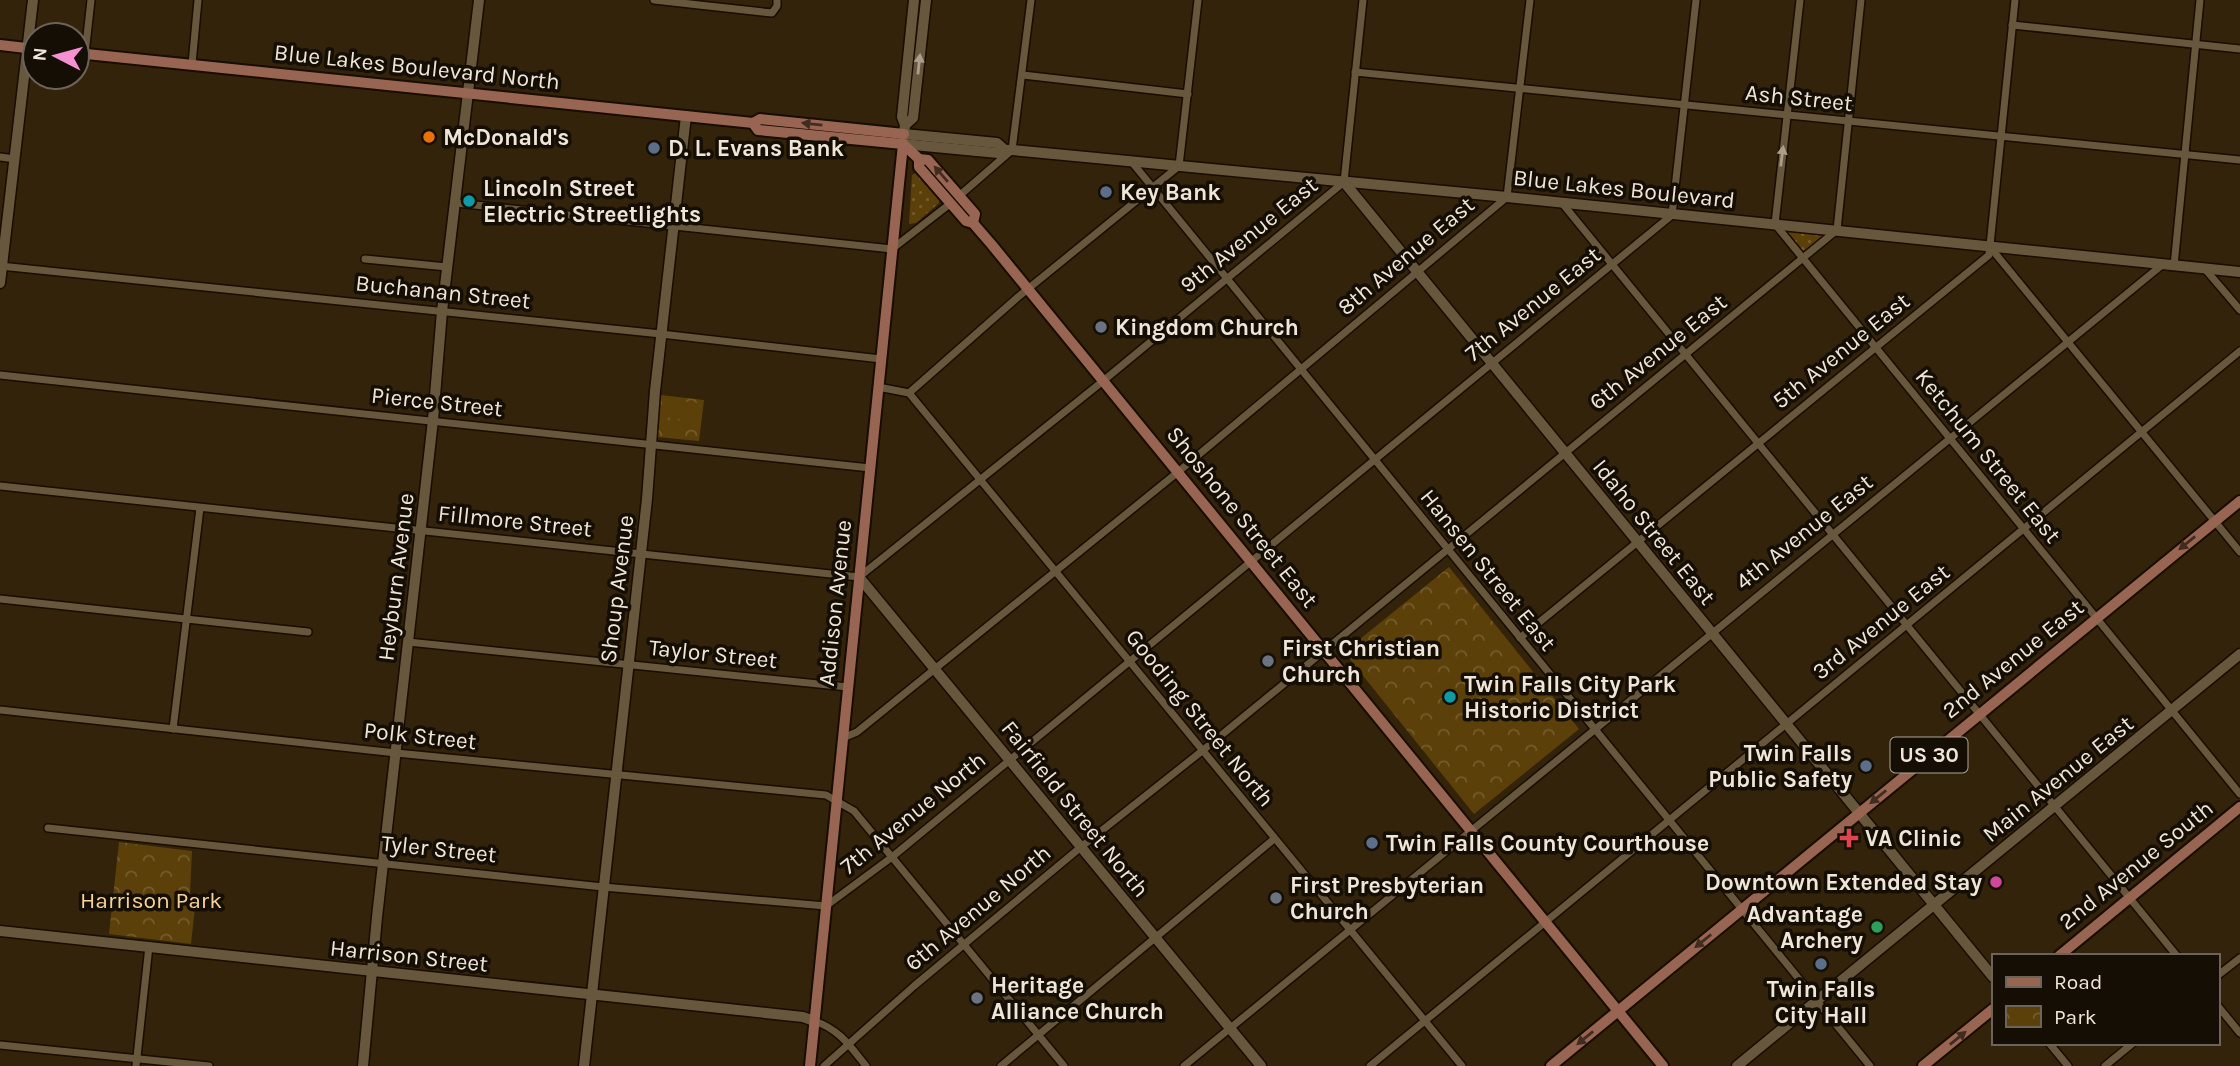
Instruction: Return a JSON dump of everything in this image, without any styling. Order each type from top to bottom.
[{"type":"main road","points":[[0,45],[21,47]]},
{"type":"main road","name":"Blue Lakes Boulevard North","points":[[91,54],[753,123],[758,130],[904,135]]},
{"type":"main road","name":"Shoshone Street East","points":[[904,135],[919,159],[928,160],[955,199],[975,214],[973,223],[1663,1066]]},
{"type":"main road","name":"Addison Avenue","points":[[810,1066],[904,135]]},
{"type":"main road","name":"2nd Avenue East","points":[[1619,1011],[2240,501]]},
{"type":"main road","name":"2nd Avenue South","points":[[2061,954],[2240,807]]},
{"type":"main road","points":[[1923,1066],[1992,1010]]},
{"type":"main road","name":"US 30","points":[[1551,1066],[1619,1011]]},
{"type":"street","points":[[33,0],[33,21]]},
{"type":"street","points":[[87,21],[91,0]]},
{"type":"street","points":[[192,64],[198,0]]},
{"type":"street","name":"Heyburn Avenue","points":[[363,1066],[371,972],[433,420],[442,311],[479,0]]},
{"type":"street","points":[[654,0],[772,13],[778,0]]},
{"type":"street","points":[[904,135],[902,117],[914,0]]},
{"type":"street","points":[[904,135],[913,118],[926,0]]},
{"type":"street","points":[[456,203],[892,249],[955,199],[1008,150],[1023,75],[1031,0]]},
{"type":"street","points":[[878,387],[909,393],[1028,288],[1179,166],[1198,0]]},
{"type":"street","name":"9th Avenue East","points":[[859,577],[1344,182],[1363,0]]},
{"type":"street","name":"8th Avenue East","points":[[843,738],[857,732],[1178,472],[1507,197],[1530,0]]},
{"type":"street","points":[[1672,215],[1696,0]]},
{"type":"street","points":[[1775,224],[1800,0]]},
{"type":"street","points":[[1837,230],[1861,0]]},
{"type":"street","points":[[2015,0],[1990,247],[2240,552]]},
{"type":"street","points":[[2174,266],[2200,0]]},
{"type":"street","points":[[2012,25],[2240,49]]},
{"type":"street","name":"Ash Street","points":[[1355,72],[2240,160]]},
{"type":"street","points":[[1023,75],[1188,94]]},
{"type":"street","points":[[0,283],[25,91]]},
{"type":"street","name":"Shoup Avenue","points":[[584,1066],[686,116]]},
{"type":"street","name":"Blue Lakes Boulevard","points":[[904,135],[998,153],[1008,150],[1507,197],[2240,272]]},
{"type":"street","points":[[0,157],[15,159]]},
{"type":"street","name":"Hansen Street East","points":[[1131,161],[1870,1066]]},
{"type":"street","name":"Idaho Street East","points":[[1344,182],[1992,976]]},
{"type":"street","points":[[1562,203],[2175,954]]},
{"type":"street","name":"7th Avenue East","points":[[1251,561],[1672,215]]},
{"type":"street","name":"Ketchum Street East","points":[[1775,224],[2240,794]]},
{"type":"street","name":"6th Avenue East","points":[[1323,650],[1837,230]]},
{"type":"street","name":"5th Avenue East","points":[[1520,638],[1989,255],[1990,247]]},
{"type":"street","points":[[365,259],[447,267]]},
{"type":"street","name":"4th Avenue East","points":[[1184,1066],[2162,265]]},
{"type":"street","name":"Buchanan Street","points":[[1,266],[881,359]]},
{"type":"street","points":[[2205,269],[2240,310]]},
{"type":"street","name":"3rd Avenue East","points":[[1370,1066],[2240,351]]},
{"type":"street","name":"Pierce Street","points":[[0,375],[870,468]]},
{"type":"street","name":"Gooding Street North","points":[[909,393],[1462,1066]]},
{"type":"street","name":"Fillmore Street","points":[[0,486],[859,577]]},
{"type":"street","points":[[173,729],[200,508]]},
{"type":"street","name":"7th Avenue North","points":[[826,906],[892,857],[1251,561]]},
{"type":"street","name":"Fairfield Street North","points":[[859,577],[1261,1066]]},
{"type":"street","points":[[0,599],[308,632]]},
{"type":"street","name":"Taylor Street","points":[[408,642],[848,687]]},
{"type":"street","name":"6th Avenue North","points":[[824,1066],[964,944],[1323,650]]},
{"type":"street","name":"Main Avenue East","points":[[1737,1066],[2240,654]]},
{"type":"street","name":"Polk Street","points":[[0,710],[615,776],[826,795],[837,800]]},
{"type":"street","points":[[837,800],[854,811],[1064,1066]]},
{"type":"street","name":"Tyler Street","points":[[48,828],[603,887],[826,906]]},
{"type":"street","points":[[1001,1066],[1274,839]]},
{"type":"street","name":"Harrison Street","points":[[0,931],[803,1017],[814,1021]]},
{"type":"street","points":[[136,1062],[149,946]]},
{"type":"street","points":[[2219,974],[2240,958]]},
{"type":"street","points":[[2219,1007],[2240,1033]]},
{"type":"street","points":[[814,1021],[838,1032],[866,1066]]},
{"type":"street","points":[[0,1045],[136,1062],[209,1066]]},
{"type":"street","points":[[2051,1045],[2067,1066]]},
{"type":"street","points":[[2105,1066],[2131,1045]]},
{"type":"green space","points":[[918,172],[939,197],[939,203],[916,223],[909,224],[912,175]]},
{"type":"green space","points":[[1775,224],[1837,230],[1803,258]]},
{"type":"green space","points":[[661,395],[704,400],[699,441],[657,437]]},
{"type":"green space","points":[[665,399],[699,403],[697,421],[663,417]]},
{"type":"green space","points":[[1449,567],[1579,729],[1474,814],[1344,652]]},
{"type":"green space","name":"Harrison Park","points":[[119,842],[192,851],[190,893],[195,907],[191,944],[109,934]]},
{"type":"place","name":"McDonald's","points":[[429,137]]},
{"type":"place","name":"D. L. Evans Bank","points":[[654,148]]},
{"type":"place","name":"Key Bank","points":[[1106,192]]},
{"type":"place","name":"Lincoln Street Electric Streetlights","points":[[469,201]]},
{"type":"place","name":"Kingdom Church","points":[[1101,327]]},
{"type":"place","name":"First Christian Church","points":[[1268,661]]},
{"type":"place","name":"Twin Falls City Park Historic District","points":[[1450,697]]},
{"type":"place","name":"Twin Falls Public Safety","points":[[1866,766]]},
{"type":"place","name":"VA Clinic","points":[[1849,838]]},
{"type":"place","name":"Twin Falls County Courthouse","points":[[1372,843]]},
{"type":"place","name":"Downtown Extended Stay","points":[[1996,882]]},
{"type":"place","name":"First Presbyterian Church","points":[[1276,898]]},
{"type":"place","name":"Advantage Archery","points":[[1877,927]]},
{"type":"place","name":"Twin Falls City Hall","points":[[1821,964]]},
{"type":"place","name":"Heritage Alliance Church","points":[[977,998]]}]
